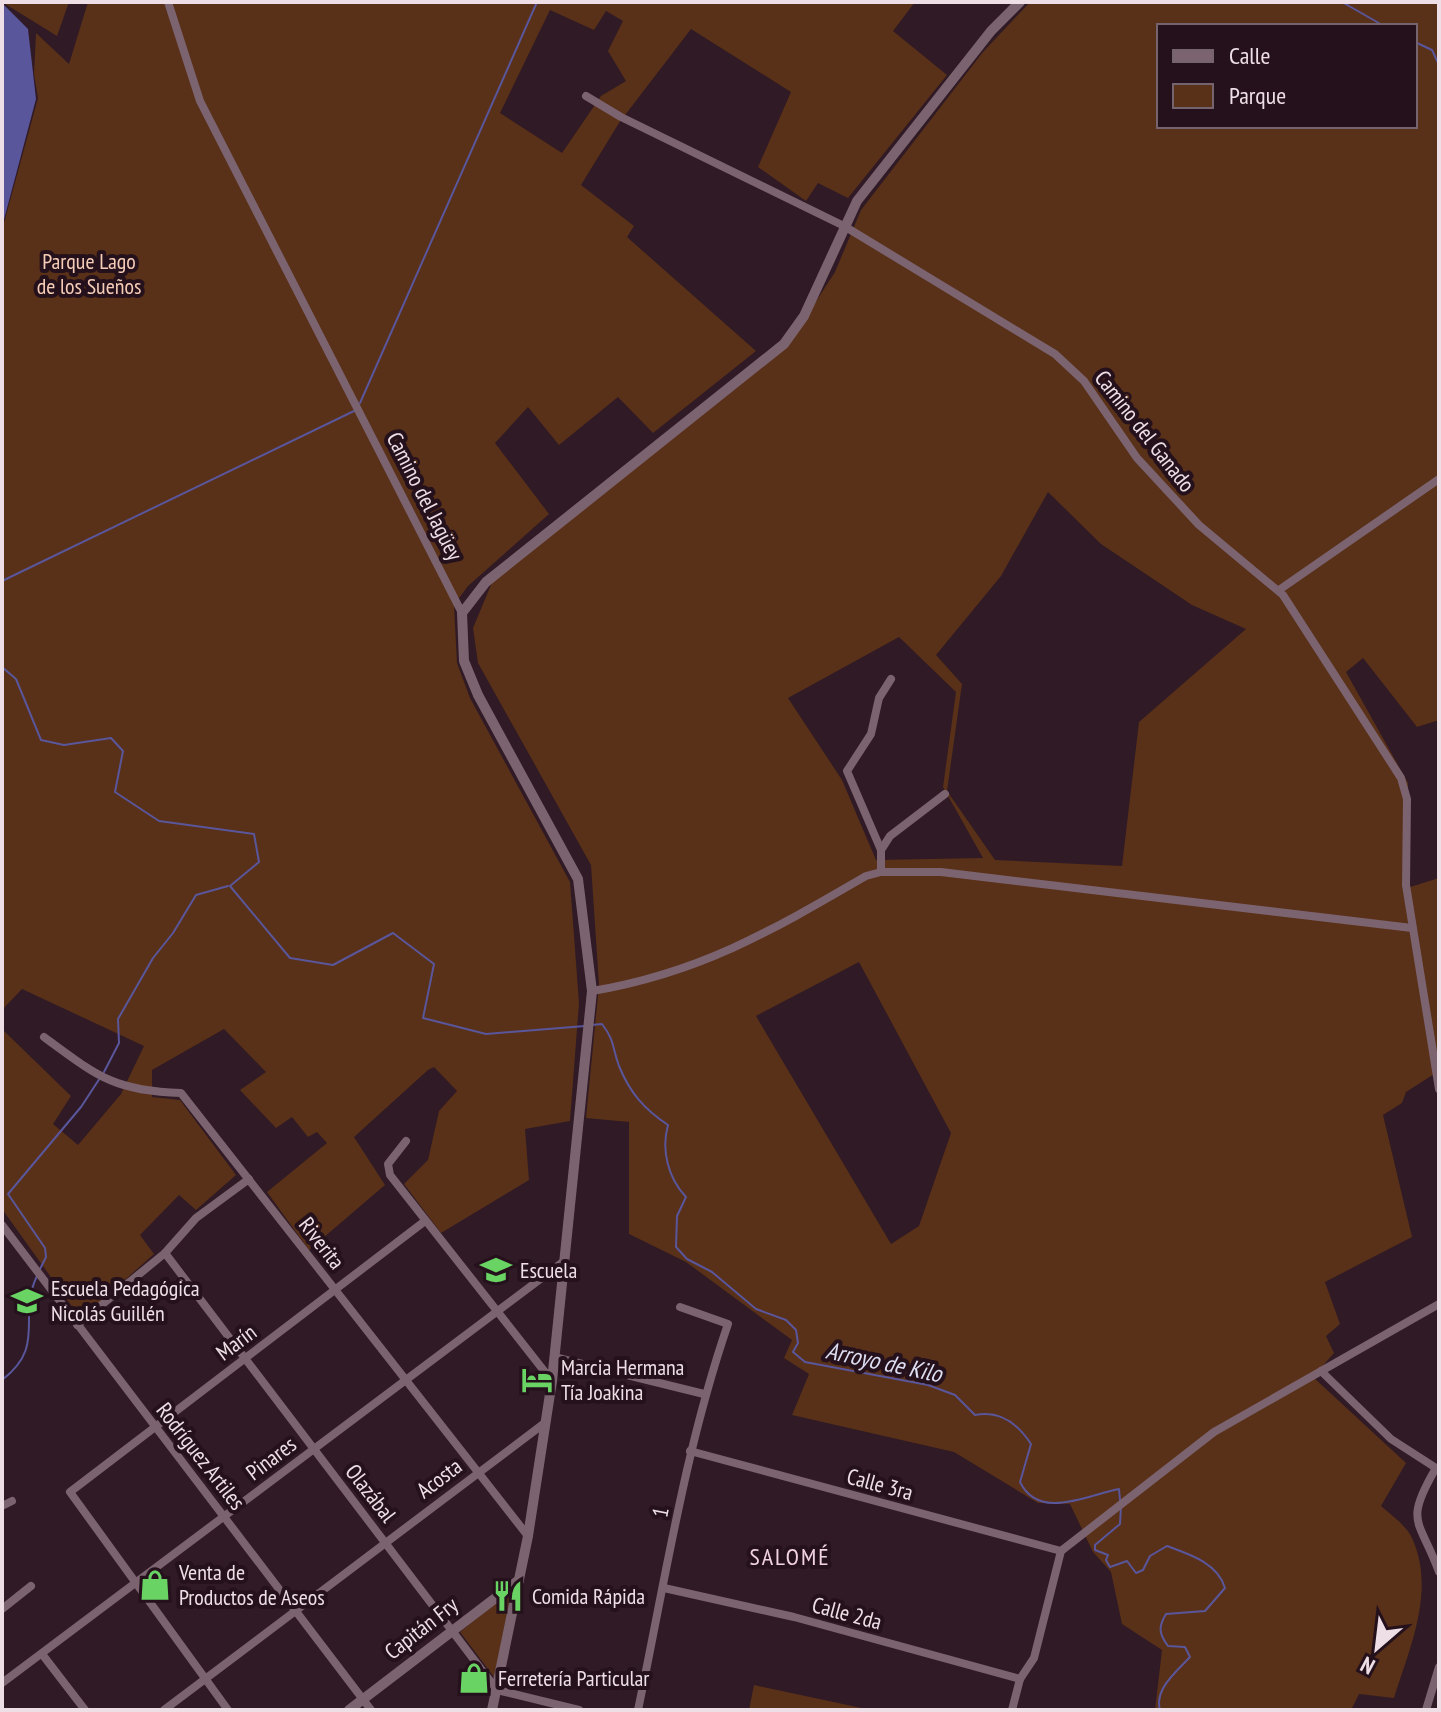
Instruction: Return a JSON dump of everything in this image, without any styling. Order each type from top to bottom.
[{"type":"street","name":"Camino del Jagüey","points":[[168,2],[200,101],[462,613],[464,661],[478,695],[578,879],[592,991],[552,1381],[528,1536],[492,1710]]},
{"type":"street","points":[[462,613],[486,582],[784,344],[804,316],[857,201],[991,31],[1020,2]]},
{"type":"street","name":"Camino del Ganado","points":[[586,96],[628,121],[844,226],[1055,354],[1084,381],[1137,458],[1199,525],[1279,590],[1401,778],[1407,799],[1406,885],[1439,1089]]},
{"type":"street","points":[[1279,590],[1439,479]]},
{"type":"street","points":[[881,872],[881,850],[847,771],[871,734],[879,698],[891,679]]},
{"type":"street","points":[[881,850],[890,836],[945,794]]},
{"type":"street","points":[[592,991],[665,976],[731,952],[866,876],[881,872],[941,872],[1412,928]]},
{"type":"street","name":"Riverita","points":[[44,1037],[88,1069],[122,1088],[181,1093],[528,1536]]},
{"type":"street","points":[[406,1141],[388,1164],[390,1175],[552,1381]]},
{"type":"street","points":[[77,1325],[165,1253],[196,1218],[249,1179]]},
{"type":"street","name":"Marín","points":[[135,1584],[70,1492],[425,1221]]},
{"type":"street","name":"Rodríguez Artiles","points":[[2,1225],[371,1710]]},
{"type":"street","name":"Olazábal","points":[[165,1253],[497,1690]]},
{"type":"street","name":"Pinares","points":[[2,1683],[563,1262]]},
{"type":"street","points":[[1012,1710],[1020,1679],[1034,1658],[1061,1551],[1214,1432],[1439,1304]]},
{"type":"street","name":"1","points":[[638,1710],[690,1451],[704,1394],[728,1324],[680,1307]]},
{"type":"street","points":[[554,1357],[704,1394]]},
{"type":"street","points":[[1321,1371],[1391,1439],[1437,1469],[1418,1499],[1418,1531],[1439,1572]]},
{"type":"street","name":"Acosta","points":[[164,1710],[385,1540],[546,1422]]},
{"type":"street","name":"Calle 3ra","points":[[690,1451],[1061,1551]]},
{"type":"street","points":[[2,1506],[12,1501]]},
{"type":"street","name":"Capitán Fry","points":[[349,1710],[519,1580]]},
{"type":"street","points":[[135,1584],[228,1710]]},
{"type":"street","points":[[4,1605],[31,1586]]},
{"type":"street","name":"Calle 2da","points":[[664,1588],[794,1617],[1020,1679]]},
{"type":"street","points":[[42,1654],[85,1710]]},
{"type":"street","points":[[1426,1710],[1439,1667]]},
{"type":"street","points":[[497,1690],[579,1710]]},
{"type":"green space","points":[[2,2],[69,2],[57,36]]},
{"type":"green space","name":"Parque Lago de los Sueños","points":[[88,2],[915,2],[893,31],[947,75],[848,198],[818,183],[806,201],[758,167],[791,92],[691,29],[619,123],[581,185],[634,226],[627,237],[756,351],[653,433],[618,397],[559,445],[528,407],[495,443],[549,514],[468,586],[454,605],[457,663],[470,698],[570,882],[579,1003],[570,1121],[525,1129],[529,1180],[441,1233],[404,1184],[428,1160],[439,1111],[457,1091],[434,1067],[354,1137],[385,1185],[309,1250],[267,1192],[327,1143],[317,1132],[308,1137],[292,1117],[276,1128],[240,1090],[266,1072],[224,1029],[152,1070],[152,1097],[180,1100],[236,1175],[196,1210],[179,1195],[140,1235],[154,1254],[81,1319],[2,1209],[2,1029],[71,1096],[53,1124],[78,1145],[121,1094],[144,1046],[22,989],[2,1010],[2,230],[38,98],[34,74],[36,33],[69,64]],"holes":[[[550,10],[594,30],[606,11],[623,21],[608,51],[626,81],[601,96],[562,153],[500,113]]]},
{"type":"green space","points":[[1030,2],[1439,2],[1439,720],[1417,727],[1363,658],[1346,672],[1408,783],[1410,887],[1439,878],[1439,1071],[1406,1092],[1402,1103],[1383,1115],[1412,1237],[1325,1282],[1340,1324],[1326,1336],[1334,1353],[1313,1377],[1406,1463],[1381,1506],[1410,1534],[1422,1578],[1418,1618],[1394,1698],[1359,1694],[1351,1710],[1155,1710],[1162,1650],[1122,1624],[1111,1572],[1093,1552],[1070,1504],[1038,1503],[954,1452],[792,1415],[809,1374],[784,1358],[792,1340],[686,1262],[629,1234],[629,1122],[586,1118],[599,985],[591,865],[478,663],[473,628],[493,580],[786,348],[835,272],[861,210],[983,52]],"holes":[[[1048,492],[1101,544],[1192,605],[1246,629],[1139,722],[1122,866],[995,860],[947,791],[962,684],[936,655],[1001,576]],[[899,637],[956,692],[943,787],[983,858],[876,860],[842,780],[788,698]],[[859,962],[951,1133],[919,1226],[891,1244],[756,1016]]]},
{"type":"green space","points":[[512,1590],[494,1677],[460,1632]]},
{"type":"green space","points":[[754,1685],[871,1710],[749,1710]]},
{"type":"shaded area","points":[[2,3],[28,29],[36,99],[2,227]]},
{"type":"waterway","points":[[360,403],[537,2]]},
{"type":"waterway","points":[[1342,2],[1380,24]]},
{"type":"waterway","points":[[1417,43],[1432,50],[1439,65]]},
{"type":"waterway","points":[[2,581],[354,411]]},
{"type":"waterway","name":"Arroyo de Kilo","points":[[2,667],[16,679],[41,740],[64,745],[111,738],[123,751],[115,792],[159,821],[254,834],[259,862],[230,886],[290,958],[333,965],[393,933],[434,964],[423,1018],[486,1034],[585,1026]]},
{"type":"waterway","points":[[104,1072],[119,1043],[118,1019],[153,958],[173,933],[196,895],[228,886]]},
{"type":"waterway","name":"Arroyo de Kilo","points":[[591,1025],[602,1024],[623,1076],[633,1092],[668,1125],[665,1144],[668,1163],[686,1197],[677,1216],[676,1247],[687,1259],[712,1272],[756,1309],[786,1320],[796,1330],[798,1343],[793,1352],[805,1362],[928,1385],[955,1395],[975,1415],[992,1415],[1008,1420],[1031,1444],[1020,1482],[1028,1494],[1052,1503],[1079,1500],[1119,1489],[1120,1500]]},
{"type":"waterway","points":[[39,1271],[46,1257],[45,1248],[8,1194],[81,1107],[100,1078]]},
{"type":"waterway","points":[[2,1380],[24,1355],[28,1343],[29,1305],[37,1276]]},
{"type":"waterway","name":"Arroyo de Kilo","points":[[1121,1507],[1120,1524],[1095,1545],[1095,1550],[1108,1555],[1106,1560],[1110,1567],[1127,1561],[1136,1573],[1143,1570],[1150,1556],[1167,1546],[1209,1566],[1225,1588],[1205,1611],[1166,1614],[1163,1619],[1161,1634],[1165,1642],[1168,1646],[1185,1647],[1190,1657],[1163,1688],[1160,1710]]},
{"type":"place","name":"Escuela","points":[[496,1270]]},
{"type":"place","name":"Escuela Pedagógica Nicolás Guillén","points":[[27,1301]]},
{"type":"place","name":"Marcia Hermana Tía Joakina","points":[[537,1380]]},
{"type":"place","name":"Venta de Productos de Aseos","points":[[155,1585]]},
{"type":"place","name":"Comida Rápida","points":[[508,1596]]},
{"type":"place","name":"Ferretería Particular","points":[[474,1678]]},
{"type":"district","name":"SALOMÉ","points":[[790,1556]]}]
